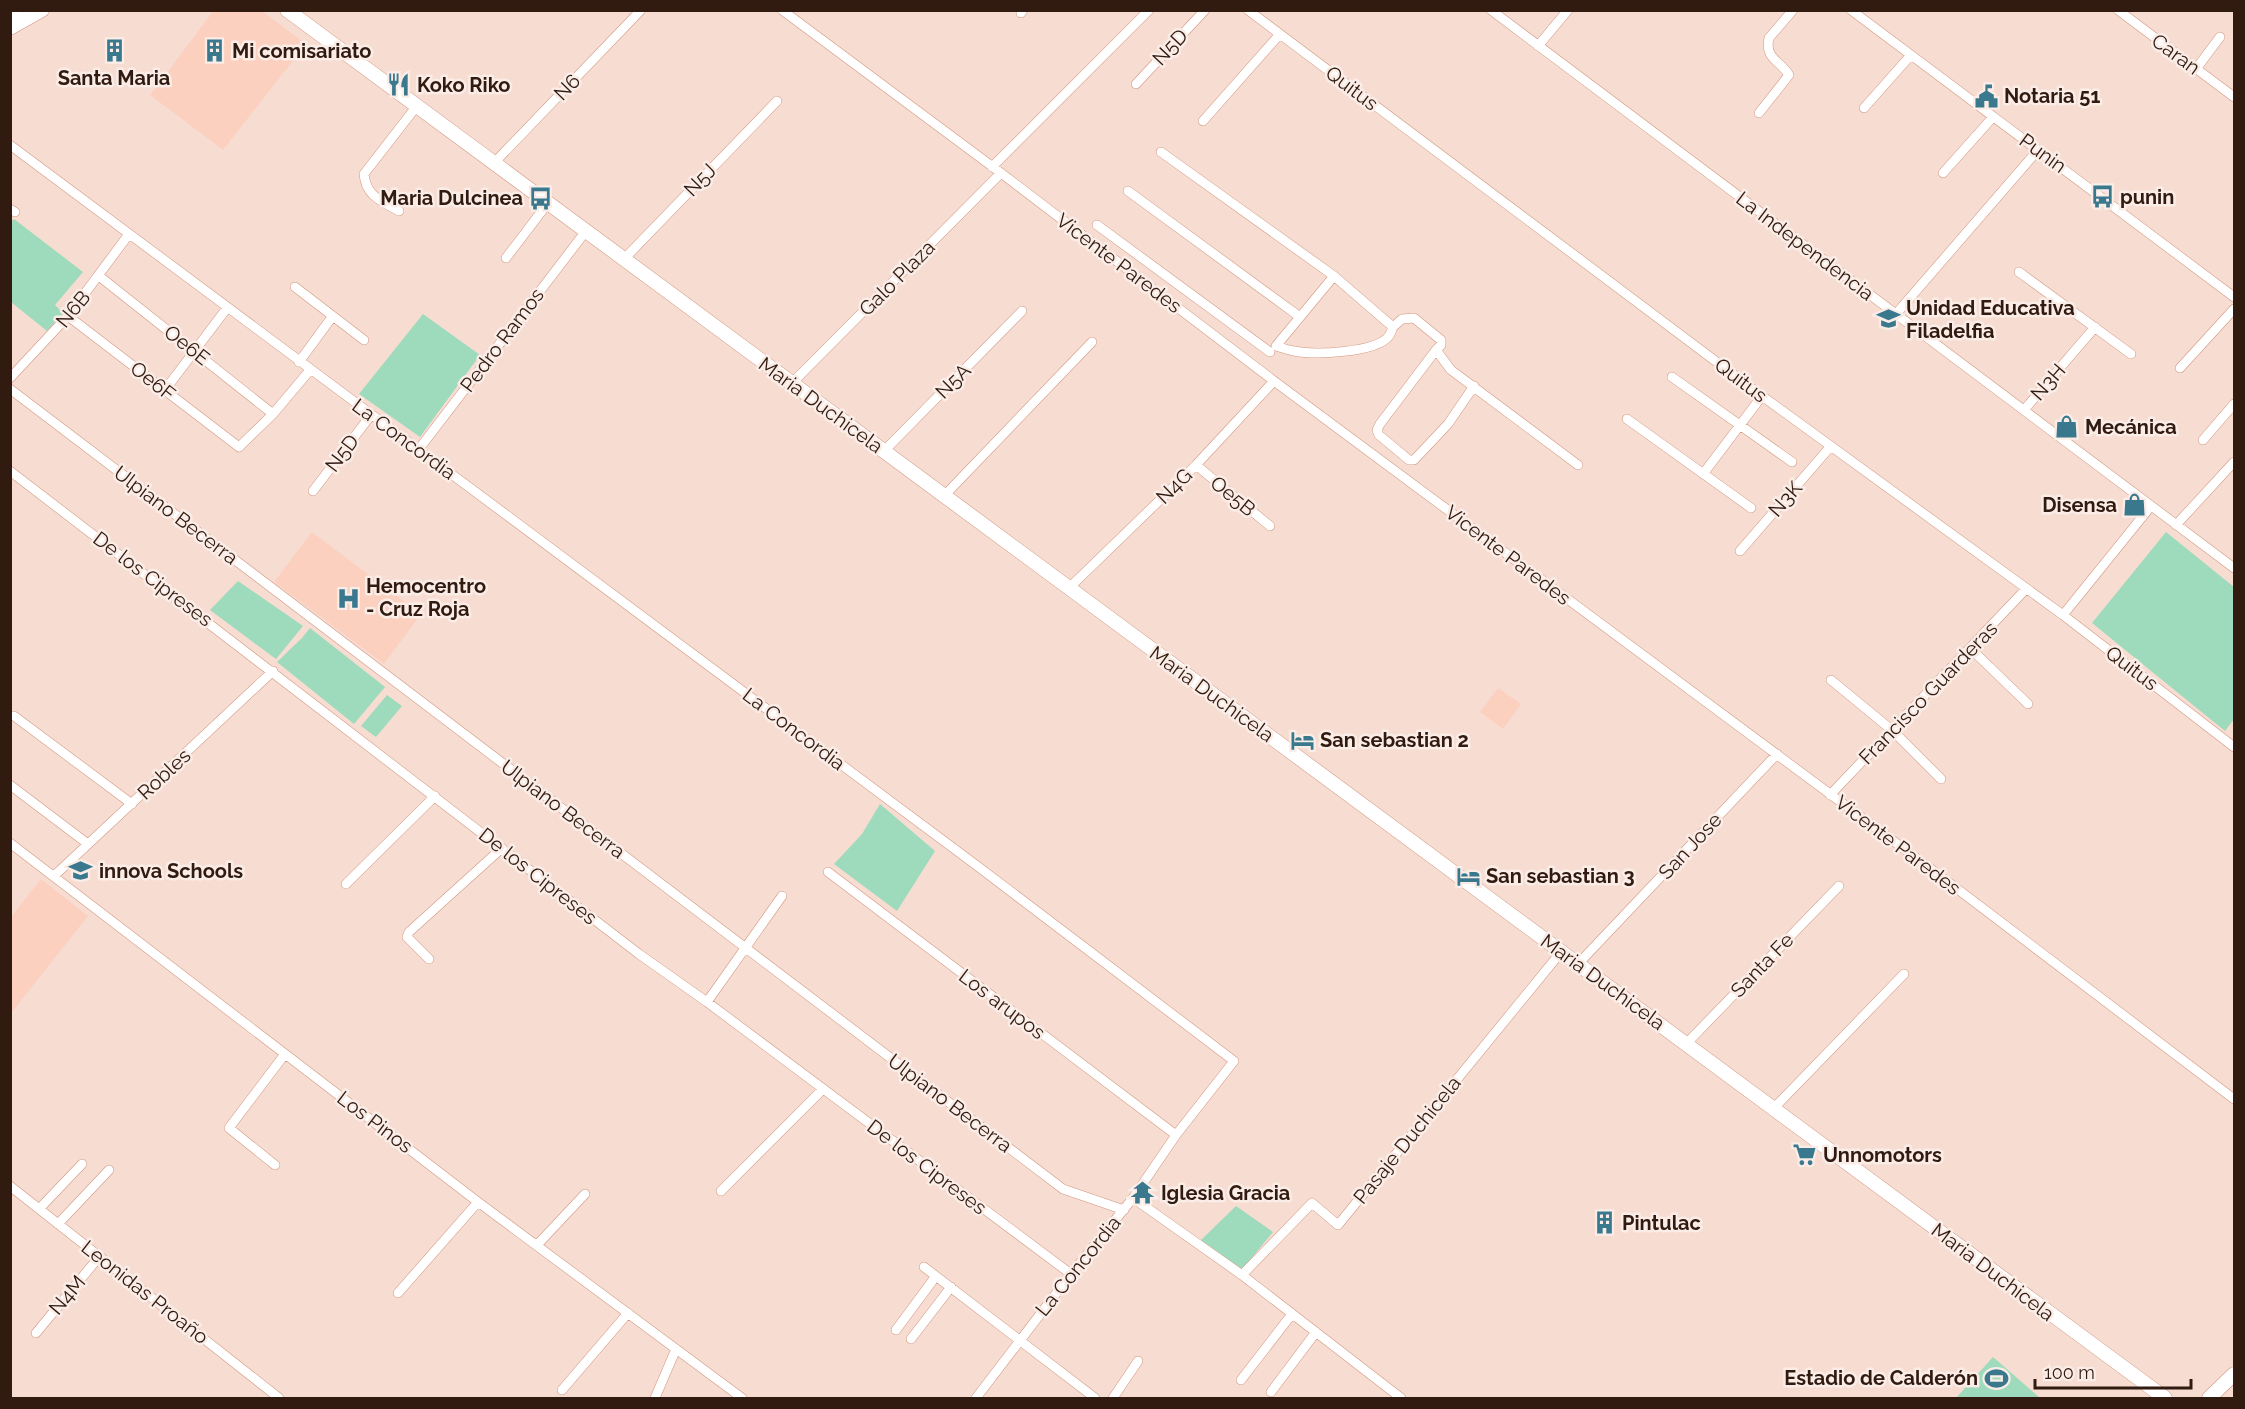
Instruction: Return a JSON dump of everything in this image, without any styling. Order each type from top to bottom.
[{"type":"main road","points":[[10,14],[17,10]]},
{"type":"main road","points":[[10,28],[42,10]]},
{"type":"main road","name":"Maria Duchicela","points":[[287,10],[1561,951],[2160,1397]]},
{"type":"main road","points":[[2209,1398],[2235,1374]]},
{"type":"street","name":"N6","points":[[493,164],[641,10]]},
{"type":"street","name":"Vicente Paredes","points":[[782,10],[1274,381],[1777,754],[2235,1099]]},
{"type":"street","points":[[992,167],[1149,10]]},
{"type":"street","name":"N5D","points":[[1136,84],[1205,10]]},
{"type":"street","name":"Quitus","points":[[1248,10],[1762,396],[2025,590],[2063,615],[2235,747]]},
{"type":"street","name":"La Independencia","points":[[1491,10],[2235,568]]},
{"type":"street","points":[[1538,46],[1568,10]]},
{"type":"street","points":[[1759,113],[1789,75],[1770,57],[1768,43],[1769,38],[1793,10]]},
{"type":"street","name":"Punin","points":[[1851,10],[2235,297]]},
{"type":"street","name":"Caran","points":[[2118,10],[2235,97]]},
{"type":"street","points":[[1203,121],[1280,34]]},
{"type":"street","points":[[2196,69],[2220,37]]},
{"type":"street","points":[[1864,108],[1911,55]]},
{"type":"street","name":"N5J","points":[[624,259],[777,101]]},
{"type":"street","points":[[399,211],[374,197],[365,186],[364,174],[416,107]]},
{"type":"street","points":[[1943,173],[1993,117]]},
{"type":"street","name":"La Concordia","points":[[10,145],[1234,1061],[1176,1135],[1124,1210],[1071,1274],[976,1398]]},
{"type":"street","points":[[1896,314],[2038,150]]},
{"type":"street","points":[[1161,152],[1334,276],[1393,327]]},
{"type":"street","name":"Galo Plaza","points":[[792,383],[1001,173]]},
{"type":"street","points":[[1128,191],[1300,317]]},
{"type":"street","points":[[506,258],[548,203]]},
{"type":"street","points":[[1097,225],[1273,349],[1308,353],[1359,350],[1384,340],[1402,319],[1414,318],[1441,340],[1441,345],[1377,430],[1379,435],[1409,460],[1414,460],[1448,424],[1474,386]]},
{"type":"street","name":"Pedro Ramos","points":[[419,449],[585,231]]},
{"type":"street","name":"N6B","points":[[10,378],[68,315],[129,234]]},
{"type":"street","points":[[2019,272],[2131,354]]},
{"type":"street","name":"Oe6E","points":[[99,276],[273,414]]},
{"type":"street","points":[[1257,368],[1334,276]]},
{"type":"street","points":[[295,288],[364,340]]},
{"type":"street","points":[[165,390],[227,308]]},
{"type":"street","points":[[2180,368],[2235,309]]},
{"type":"street","name":"N5A","points":[[884,451],[1022,311]]},
{"type":"street","name":"Oe6F","points":[[68,315],[238,446],[242,446],[273,414]]},
{"type":"street","points":[[298,362],[332,317]]},
{"type":"street","name":"N3H","points":[[2024,410],[2096,327]]},
{"type":"street","points":[[944,496],[1092,342]]},
{"type":"street","points":[[1436,350],[1451,370],[1578,465]]},
{"type":"street","points":[[273,414],[310,370]]},
{"type":"street","points":[[1672,376],[1792,462]]},
{"type":"street","name":"N4G","points":[[1069,588],[1196,465],[1274,381]]},
{"type":"street","name":"Ulpiano Becerra","points":[[10,389],[1063,1189],[1124,1210]]},
{"type":"street","points":[[1703,474],[1762,396]]},
{"type":"street","points":[[2203,440],[2235,404]]},
{"type":"street","name":"N5D","points":[[313,491],[371,415]]},
{"type":"street","points":[[1626,419],[1752,508]]},
{"type":"street","name":"N3K","points":[[1740,551],[1831,446]]},
{"type":"street","points":[[2176,525],[2235,462]]},
{"type":"street","name":"Oe5B","points":[[1196,465],[1270,526]]},
{"type":"street","name":"De los Cipreses","points":[[10,471],[639,954],[707,1002],[1071,1274]]},
{"type":"street","points":[[2063,615],[2151,506]]},
{"type":"street","name":"Francisco Guarderas","points":[[1830,795],[2025,590]]},
{"type":"street","points":[[1971,649],[2028,704]]},
{"type":"street","name":"Robles","points":[[54,876],[273,671]]},
{"type":"street","points":[[1831,680],[1893,731],[1941,779]]},
{"type":"street","points":[[14,716],[132,804]]},
{"type":"street","name":"San Jose","points":[[1578,964],[1777,754]]},
{"type":"street","points":[[10,785],[88,844]]},
{"type":"street","points":[[346,884],[435,796]]},
{"type":"street","name":"Los Pinos","points":[[12,848],[54,876],[478,1202],[742,1398]]},
{"type":"street","points":[[429,958],[410,941],[407,937],[409,932],[502,848]]},
{"type":"street","name":"Los arupos","points":[[828,872],[1176,1135]]},
{"type":"street","name":"Santa Fe","points":[[1686,1044],[1839,886]]},
{"type":"street","points":[[707,1002],[782,896]]},
{"type":"street","name":"Pasaje Duchicela","points":[[1242,1275],[1312,1203],[1338,1225],[1561,951]]},
{"type":"street","points":[[1773,1109],[1904,974]]},
{"type":"street","points":[[275,1165],[229,1128],[285,1054]]},
{"type":"street","points":[[721,1191],[823,1089]]},
{"type":"street","points":[[39,1209],[82,1164]]},
{"type":"street","points":[[58,1224],[110,1170]]},
{"type":"street","name":"Leonidas Proaño","points":[[10,1186],[279,1398]]},
{"type":"street","points":[[537,1245],[585,1194]]},
{"type":"street","points":[[1133,1198],[1242,1275],[1401,1398]]},
{"type":"street","points":[[398,1293],[478,1202]]},
{"type":"street","name":"N4M","points":[[36,1333],[99,1257]]},
{"type":"street","points":[[924,1267],[1095,1398]]},
{"type":"street","points":[[896,1330],[936,1276]]},
{"type":"street","points":[[911,1339],[951,1287]]},
{"type":"street","points":[[562,1390],[628,1313]]},
{"type":"street","points":[[1241,1380],[1292,1314]]},
{"type":"street","points":[[1271,1392],[1316,1332]]},
{"type":"street","points":[[655,1398],[676,1349]]},
{"type":"street","points":[[1113,1398],[1138,1360]]},
{"type":"shaded area","points":[[214,10],[262,11],[306,44],[223,150],[150,95]]},
{"type":"shaded area","name":"Hemocentro - Cruz Roja","points":[[312,532],[421,614],[384,664],[274,582]]},
{"type":"shaded area","points":[[1498,688],[1521,704],[1503,729],[1480,712]]},
{"type":"shaded area","points":[[41,879],[88,916],[12,1012],[11,917]]},
{"type":"green space","points":[[14,219],[83,272],[55,305],[63,313],[47,331],[11,302],[10,223]]},
{"type":"green space","points":[[423,314],[480,355],[420,437],[359,394]]},
{"type":"green space","points":[[2166,532],[2234,587],[2234,719],[2225,731],[2092,623]]},
{"type":"green space","points":[[238,581],[303,626],[276,659],[210,610]]},
{"type":"green space","points":[[310,628],[385,687],[354,724],[277,662]]},
{"type":"green space","points":[[387,695],[402,706],[376,737],[361,726]]},
{"type":"green space","points":[[880,804],[935,851],[897,911],[834,864],[862,834]]},
{"type":"green space","points":[[1236,1206],[1273,1232],[1240,1272],[1199,1242]]},
{"type":"green space","name":"Estadio de Calderón","points":[[1993,1357],[2040,1398],[1956,1398]]},
{"type":"place","name":"Santa Maria","points":[[114,51]]},
{"type":"place","name":"Mi comisariato","points":[[214,51]]},
{"type":"place","name":"Koko Riko","points":[[399,85]]},
{"type":"place","name":"Notaria 51","points":[[1986,96]]},
{"type":"place","name":"punin","points":[[2102,197]]},
{"type":"place","name":"Maria Dulcinea","points":[[541,198]]},
{"type":"place","name":"Unidad Educativa Filadelfia","points":[[1888,319]]},
{"type":"place","name":"Mecánica","points":[[2067,427]]},
{"type":"place","name":"Disensa","points":[[2135,505]]},
{"type":"place","name":"Hemocentro - Cruz Roja","points":[[348,598]]},
{"type":"place","name":"San sebastian 2","points":[[1302,740]]},
{"type":"place","name":"innova Schools","points":[[81,871]]},
{"type":"place","name":"San sebastian 3","points":[[1468,876]]},
{"type":"place","name":"Unnomotors","points":[[1805,1155]]},
{"type":"place","name":"Iglesia Gracia","points":[[1143,1193]]},
{"type":"place","name":"Pintulac","points":[[1604,1223]]},
{"type":"place","name":"Estadio de Calderón","points":[[1996,1378]]}]
